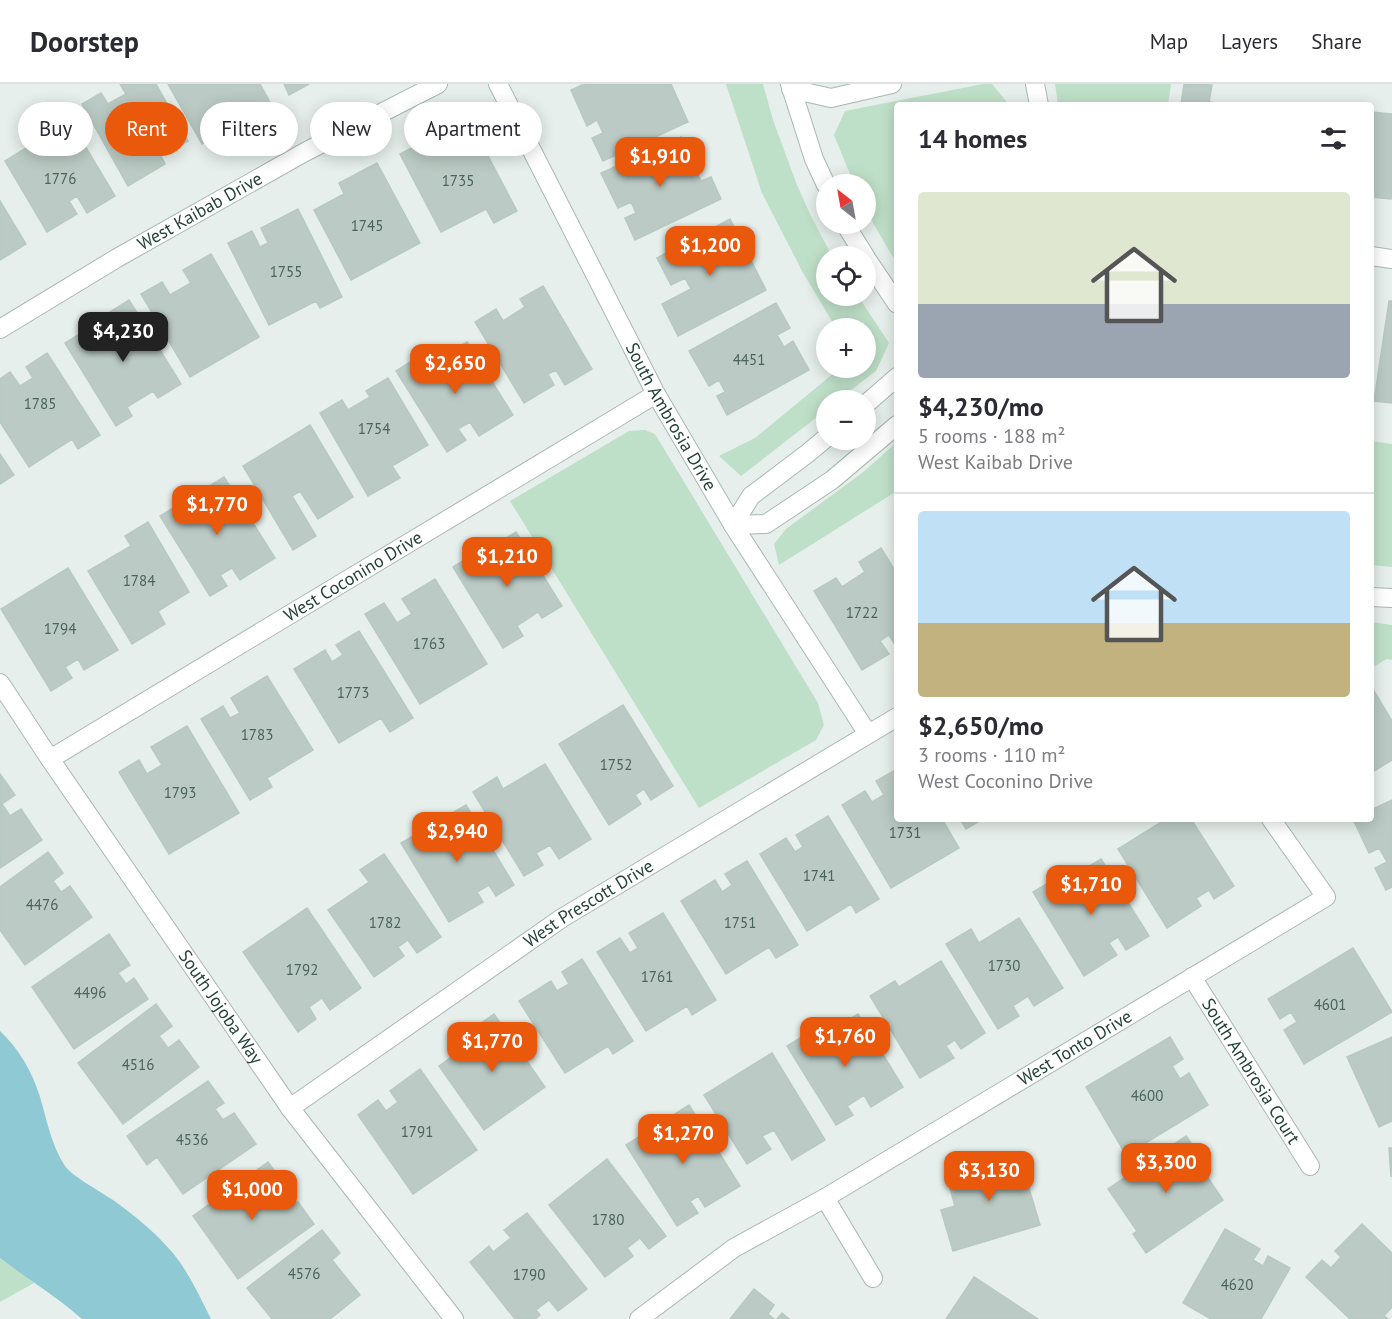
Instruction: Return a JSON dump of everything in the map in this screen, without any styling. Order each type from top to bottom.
[{"type":"street","name":"West Kaibab Drive","points":[[0,329],[117,258],[295,158],[438,84]]},
{"type":"street","name":"South Ambrosia Drive","points":[[498,84],[656,394],[734,525],[868,734]]},
{"type":"street","points":[[792,86],[831,98],[892,84]]},
{"type":"street","points":[[1035,84],[1038,102]]},
{"type":"street","points":[[792,86],[814,159],[821,174]]},
{"type":"street","points":[[1374,256],[1392,259]]},
{"type":"street","points":[[876,273],[894,300]]},
{"type":"street","points":[[876,395],[894,380]]},
{"type":"street","name":"West Coconino Drive","points":[[50,759],[656,394]]},
{"type":"street","points":[[734,525],[766,524],[832,480],[894,428]]},
{"type":"street","points":[[734,525],[751,496],[816,446]]},
{"type":"street","points":[[1374,597],[1392,598]]},
{"type":"street","name":"South Jojoba Way","points":[[0,683],[290,1108],[454,1319]]},
{"type":"street","name":"West Prescott Drive","points":[[290,1108],[562,918],[894,719]]},
{"type":"street","name":"West Tonto Drive","points":[[639,1319],[734,1248],[825,1198],[1326,897],[1273,822]]},
{"type":"street","name":"South Ambrosia Court","points":[[1192,977],[1310,1166]]},
{"type":"street","points":[[825,1198],[873,1278]]},
{"type":"green space","points":[[726,84],[763,84],[773,120],[797,185],[816,225],[816,234],[820,234],[827,246],[816,246],[816,294],[802,271],[762,193]]},
{"type":"green space","points":[[983,84],[992,84],[1006,101],[894,102],[894,259],[876,228],[876,174],[850,174],[834,135],[845,111]]},
{"type":"green space","points":[[1055,84],[1171,84],[1168,102],[1058,102]]},
{"type":"green space","points":[[823,306],[865,306],[873,318],[830,318]]},
{"type":"green space","points":[[876,323],[889,343],[876,371]]},
{"type":"green space","points":[[828,378],[867,378],[851,390],[816,390],[816,418],[741,476],[719,456],[755,438]]},
{"type":"green space","points":[[645,430],[655,434],[818,703],[824,725],[816,740],[699,808],[510,501],[629,431]]},
{"type":"green space","points":[[1374,441],[1392,444],[1392,567],[1374,565]]},
{"type":"green space","points":[[894,445],[894,493],[779,565],[774,544],[786,529],[862,473]]},
{"type":"green space","points":[[1374,622],[1392,625],[1392,660],[1387,659],[1374,666]]},
{"type":"green space","points":[[0,1258],[34,1283],[0,1302]]},
{"type":"water","points":[[0,1031],[13,1045],[29,1069],[53,1141],[65,1166],[80,1179],[129,1212],[165,1245],[178,1259],[211,1319],[82,1319],[0,1258]]},
{"type":"building","points":[[120,84],[156,84],[166,102],[112,102],[126,94]]},
{"type":"building","points":[[168,84],[260,84],[270,102],[200,102],[200,140],[188,119],[188,102],[178,102]]},
{"type":"building","points":[[284,84],[309,84],[289,95]]},
{"type":"building","points":[[584,84],[671,84],[688,122],[603,161],[592,138],[603,133],[597,120],[587,126],[571,90]]},
{"type":"building","points":[[1184,84],[1212,85],[1209,102],[1181,102]]},
{"type":"building","points":[[101,93],[107,102],[105,145],[93,124],[93,102],[85,102]]},
{"type":"building","points":[[1374,112],[1392,114],[1391,199],[1374,197]]},
{"type":"building","points":[[681,137],[701,181],[711,177],[721,199],[635,240],[625,218],[636,213],[631,202],[618,208],[601,173]]},
{"type":"building","points":[[404,152],[404,156],[488,156],[517,211],[494,223],[486,209],[441,232],[400,154]]},
{"type":"building","points":[[18,153],[18,156],[91,156],[115,196],[87,213],[77,196],[69,201],[77,214],[47,232],[5,161]]},
{"type":"building","points":[[111,156],[161,156],[165,164],[128,186]]},
{"type":"building","points":[[377,163],[420,243],[351,280],[314,210],[344,194],[339,183]]},
{"type":"building","points":[[0,201],[26,244],[0,260]]},
{"type":"building","points":[[298,209],[342,297],[320,308],[316,301],[269,325],[228,243],[252,231],[260,247],[268,243],[261,228]]},
{"type":"building","points":[[730,219],[766,290],[678,336],[662,304],[691,289],[685,278],[671,285],[657,258]]},
{"type":"building","points":[[211,254],[259,337],[190,377],[141,294],[162,282],[170,295],[191,283],[183,270]]},
{"type":"building","points":[[543,286],[592,369],[565,385],[556,370],[548,374],[554,385],[524,403],[475,322],[496,309],[503,321],[525,307],[520,299]]},
{"type":"building","points":[[129,300],[181,384],[158,398],[153,391],[127,407],[132,416],[116,426],[65,343],[91,327],[101,343],[114,335],[102,317]]},
{"type":"building","points":[[1389,301],[1392,301],[1392,403],[1374,401]]},
{"type":"building","points":[[776,303],[790,328],[777,335],[784,347],[793,341],[809,370],[727,415],[717,396],[725,392],[719,380],[709,386],[689,351]]},
{"type":"building","points":[[467,342],[513,415],[479,436],[470,422],[458,429],[466,440],[447,452],[396,371],[418,357],[425,368]]},
{"type":"building","points":[[47,353],[100,435],[78,449],[72,439],[29,467],[0,422],[0,379],[10,372],[20,386],[33,378],[26,367]]},
{"type":"building","points":[[388,378],[428,445],[392,466],[400,478],[368,496],[320,413],[342,400],[348,410],[370,397],[366,391]]},
{"type":"building","points":[[310,425],[353,497],[318,519],[300,491],[292,496],[316,536],[293,550],[243,466]]},
{"type":"building","points":[[0,454],[14,475],[0,484]]},
{"type":"building","points":[[224,477],[275,558],[240,580],[232,568],[220,575],[227,586],[210,596],[160,516]]},
{"type":"building","points":[[148,522],[189,592],[158,611],[165,624],[132,644],[88,571],[131,546],[125,536]]},
{"type":"building","points":[[516,532],[562,606],[542,618],[538,612],[517,626],[523,636],[503,648],[453,567],[482,549],[488,559],[497,553],[493,546]]},
{"type":"building","points":[[881,548],[894,569],[894,643],[889,635],[880,641],[889,654],[862,670],[814,591],[836,578],[842,587],[865,572],[859,562]]},
{"type":"building","points":[[68,568],[118,650],[84,670],[78,659],[65,667],[72,678],[51,691],[1,609]]},
{"type":"building","points":[[435,579],[487,664],[420,704],[365,614],[384,603],[397,623],[412,614],[402,599]]},
{"type":"building","points":[[359,631],[413,718],[390,732],[381,718],[339,743],[294,669],[325,650],[332,662],[343,655],[336,645]]},
{"type":"building","points":[[267,676],[313,750],[267,778],[272,787],[250,800],[201,719],[223,706],[230,718],[240,713],[231,698]]},
{"type":"building","points":[[1374,691],[1392,721],[1392,760],[1374,771]]},
{"type":"building","points":[[623,705],[673,786],[651,800],[644,789],[635,795],[641,804],[609,825],[559,744]]},
{"type":"building","points":[[187,726],[239,813],[169,854],[119,772],[139,760],[147,774],[162,765],[151,747]]},
{"type":"building","points":[[545,764],[591,839],[559,859],[550,845],[536,853],[543,865],[524,876],[473,792],[497,777],[503,789]]},
{"type":"building","points":[[894,771],[894,822],[944,822],[959,848],[891,888],[842,805],[865,791],[872,802],[884,795],[876,781]]},
{"type":"building","points":[[0,774],[15,795],[2,804],[10,816],[21,809],[42,840],[0,868]]},
{"type":"building","points":[[1392,800],[1392,887],[1386,890],[1375,868],[1387,862],[1379,848],[1369,853],[1354,822],[1374,822],[1374,809]]},
{"type":"building","points":[[466,805],[514,885],[496,896],[489,885],[477,892],[483,902],[449,922],[401,843]]},
{"type":"building","points":[[828,816],[879,899],[856,913],[851,904],[807,931],[760,854],[786,838],[795,852],[803,847],[796,835]]},
{"type":"building","points":[[962,822],[978,822],[966,829]]},
{"type":"building","points":[[1161,822],[1193,822],[1234,886],[1214,899],[1209,890],[1196,898],[1201,906],[1167,928],[1118,849]]},
{"type":"building","points":[[48,852],[63,873],[53,881],[61,892],[70,886],[92,917],[25,965],[0,930],[0,887]]},
{"type":"building","points":[[384,854],[441,937],[417,953],[408,940],[398,947],[404,956],[374,977],[328,910],[369,882],[360,870]]},
{"type":"building","points":[[1101,859],[1149,936],[1126,950],[1118,937],[1109,943],[1117,955],[1084,976],[1033,892],[1055,879],[1058,885]]},
{"type":"building","points":[[747,861],[798,945],[776,958],[769,947],[726,974],[681,901],[715,880],[722,892],[732,885],[725,874]]},
{"type":"building","points":[[307,908],[361,988],[330,1010],[322,998],[309,1007],[316,1019],[298,1032],[243,952]]},
{"type":"building","points":[[663,913],[716,1000],[692,1015],[687,1006],[646,1031],[597,952],[620,938],[630,953],[638,948],[629,933]]},
{"type":"building","points":[[1019,918],[1063,988],[1034,1006],[1028,996],[1013,1006],[1019,1016],[998,1029],[946,944],[971,929],[979,943]]},
{"type":"building","points":[[109,934],[130,965],[118,973],[126,984],[134,978],[148,999],[74,1049],[32,987]]},
{"type":"building","points":[[1353,948],[1392,1012],[1304,1064],[1284,1030],[1297,1022],[1291,1012],[1280,1019],[1268,999]]},
{"type":"building","points":[[582,959],[633,1041],[613,1054],[608,1046],[565,1073],[519,1001],[551,981],[557,991],[569,984],[562,972]]},
{"type":"building","points":[[941,961],[985,1033],[961,1049],[955,1040],[946,1046],[954,1058],[920,1078],[870,996],[895,981],[899,987]]},
{"type":"building","points":[[156,1004],[172,1026],[159,1036],[168,1048],[179,1040],[199,1067],[123,1124],[78,1063]]},
{"type":"building","points":[[494,1014],[545,1087],[484,1130],[439,1066],[453,1056],[457,1061],[469,1053],[459,1039]]},
{"type":"building","points":[[858,1014],[903,1087],[871,1107],[864,1095],[847,1106],[853,1115],[836,1125],[787,1046],[810,1032],[815,1040]]},
{"type":"building","points":[[1170,1037],[1183,1059],[1172,1066],[1180,1079],[1189,1073],[1208,1105],[1126,1155],[1086,1087]]},
{"type":"building","points":[[1392,1037],[1392,1121],[1379,1127],[1347,1057]]},
{"type":"building","points":[[772,1053],[825,1140],[792,1160],[774,1130],[762,1136],[771,1149],[747,1164],[704,1095]]},
{"type":"building","points":[[420,1069],[477,1150],[413,1194],[358,1115],[378,1100],[386,1111],[398,1102],[390,1091]]},
{"type":"building","points":[[208,1081],[224,1103],[215,1109],[223,1120],[234,1113],[256,1144],[183,1194],[157,1157],[147,1165],[127,1136]]},
{"type":"building","points":[[689,1105],[740,1186],[705,1207],[698,1196],[690,1201],[698,1213],[677,1226],[626,1145]]},
{"type":"building","points":[[1186,1136],[1204,1161],[1188,1172],[1191,1176],[1202,1169],[1223,1200],[1146,1253],[1133,1234],[1137,1231],[1108,1189]]},
{"type":"building","points":[[1389,1148],[1392,1148],[1391,1177]]},
{"type":"building","points":[[1018,1152],[1040,1225],[953,1251],[941,1210],[955,1206],[946,1174]]},
{"type":"building","points":[[607,1159],[666,1236],[649,1249],[640,1238],[627,1248],[633,1256],[605,1277],[549,1205]]},
{"type":"building","points":[[268,1162],[285,1186],[278,1192],[289,1208],[298,1202],[314,1224],[238,1279],[193,1216]]},
{"type":"building","points":[[527,1213],[587,1289],[558,1311],[549,1300],[536,1310],[540,1315],[535,1319],[515,1319],[470,1262],[489,1246],[493,1252],[511,1238],[504,1230]]},
{"type":"building","points":[[1362,1224],[1392,1253],[1392,1307],[1384,1316],[1388,1319],[1350,1319],[1306,1277],[1322,1260],[1331,1268],[1341,1257],[1335,1251]]},
{"type":"building","points":[[1225,1229],[1260,1249],[1253,1260],[1263,1266],[1268,1256],[1290,1268],[1261,1319],[1211,1319],[1183,1303]]},
{"type":"building","points":[[322,1230],[340,1253],[332,1260],[360,1295],[330,1319],[272,1319],[247,1288]]},
{"type":"building","points":[[974,1277],[1038,1319],[946,1319]]},
{"type":"building","points":[[754,1289],[774,1305],[768,1314],[774,1319],[730,1319]]},
{"type":"building","points":[[782,1313],[789,1319],[777,1319]]}]
